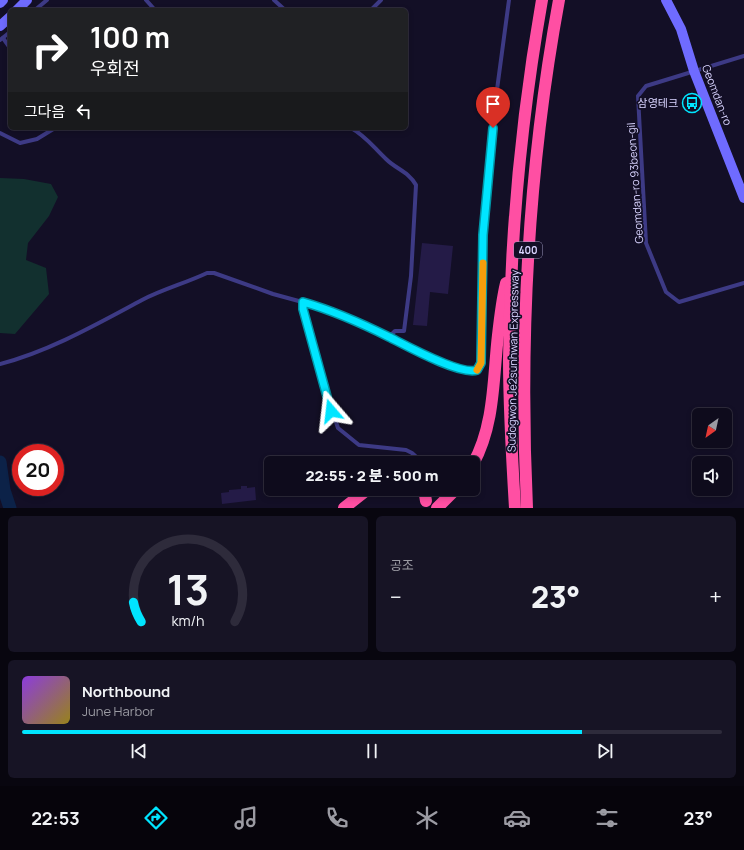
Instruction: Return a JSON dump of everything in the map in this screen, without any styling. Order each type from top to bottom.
[{"type":"highway","name":"Sudogwon Je2sunhwan Expressway","points":[[515,508],[510,368],[513,244],[528,92],[542,0]]},
{"type":"highway","name":"Sudogwon Je2sunhwan Expressway","points":[[527,508],[524,397],[527,262],[537,147],[559,0]]},
{"type":"highway","points":[[476,456],[491,410],[498,334],[513,244]]},
{"type":"highway","points":[[344,508],[359,496]]},
{"type":"highway","points":[[437,508],[449,496]]},
{"type":"main road","points":[[0,3],[3,0]]},
{"type":"main road","points":[[19,8],[27,0]]},
{"type":"main road","name":"Geomdan-ro","points":[[666,0],[681,29],[694,71],[743,194]]},
{"type":"main road","points":[[0,26],[8,18]]},
{"type":"lane","points":[[37,8],[47,0]]},
{"type":"lane","points":[[146,0],[153,8]]},
{"type":"lane","points":[[274,0],[283,8]]},
{"type":"lane","points":[[373,8],[381,0]]},
{"type":"lane","points":[[0,364],[37,352],[123,311],[142,300],[179,286],[207,273],[214,273],[273,294],[303,302],[389,337],[411,350],[467,371],[477,370],[481,363],[483,235],[494,112],[509,0]]},
{"type":"lane","points":[[694,71],[744,56]]},
{"type":"lane","name":"Geomdan-ro 93beon-gil","points":[[694,71],[646,86],[638,96],[646,243],[666,292],[678,302],[744,283]]},
{"type":"lane","points":[[0,133],[20,143],[37,139],[52,130]]},
{"type":"lane","points":[[355,130],[362,134],[387,160],[412,178],[416,185],[410,276],[404,330],[395,331],[389,337]]},
{"type":"lane","points":[[303,302],[303,309],[319,371],[338,428],[359,445],[406,450],[416,456]]},
{"type":"green space","points":[[0,178],[24,179],[51,184],[58,197],[49,216],[28,243],[26,260],[46,268],[49,294],[15,334],[0,333]]},
{"type":"building","points":[[422,243],[453,246],[448,294],[430,292],[427,326],[413,325]]},
{"type":"building","points":[[241,486],[247,486],[247,488],[255,487],[256,500],[222,504],[221,493],[229,492],[229,490],[241,489]]},
{"type":"waterway","points":[[0,462],[4,490],[10,508]]},
{"type":"slow traffic","points":[[477,370],[481,363],[483,263]]},
{"type":"place","name":"삼영테크","points":[[692,103]]},
{"type":"route","points":[[331,411],[303,309],[303,302],[317,306],[389,337],[411,350],[467,371],[474,372],[477,370],[481,363],[483,235],[493,128]]}]
